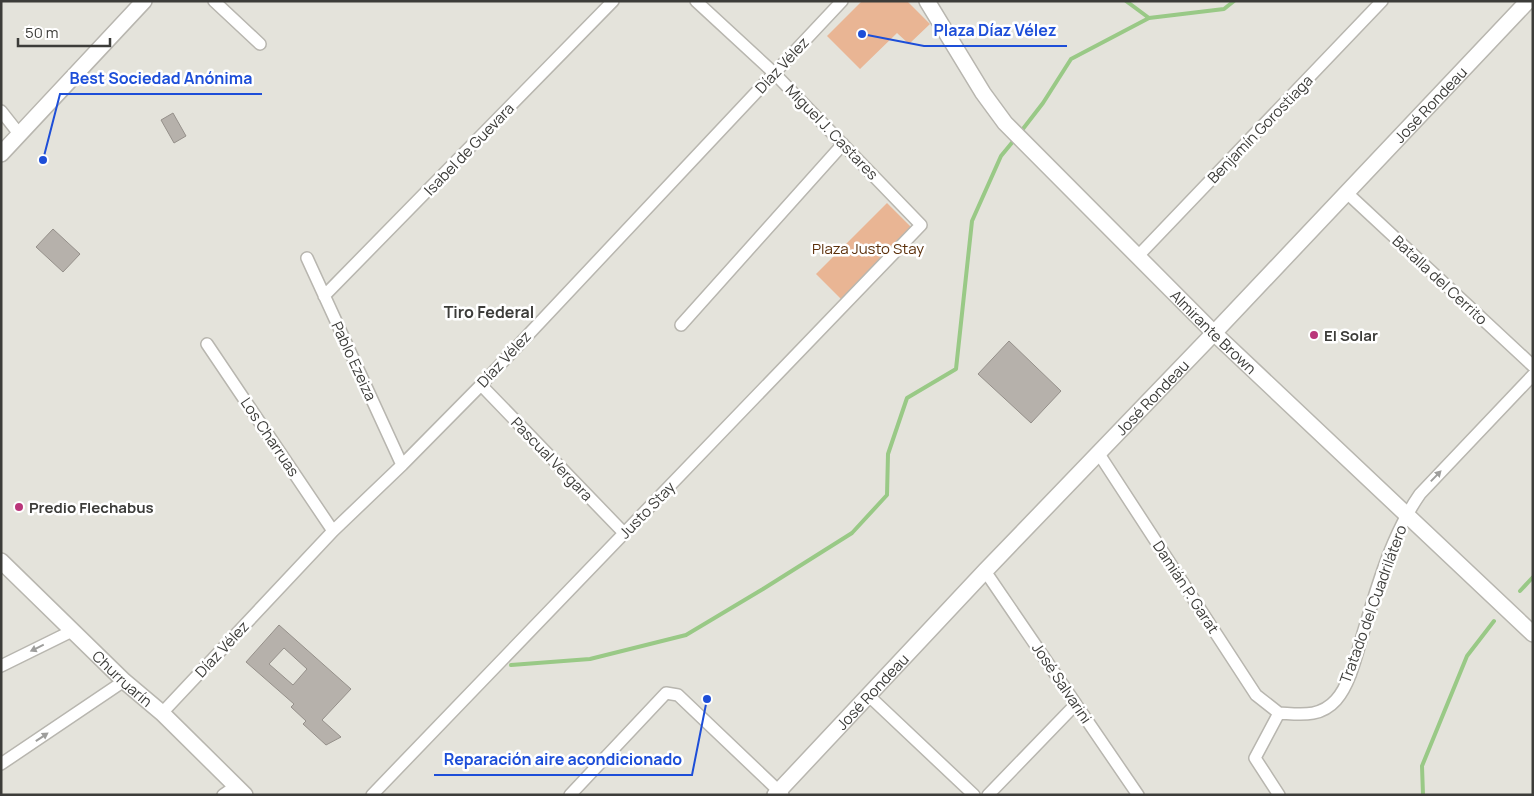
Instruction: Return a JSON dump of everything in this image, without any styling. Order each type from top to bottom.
[{"type":"street","points":[[214,1],[260,44]]},
{"type":"street","name":"Isabel de Guevara","points":[[324,296],[614,1]]},
{"type":"street","name":"Miguel J. Castares","points":[[696,1],[774,73],[921,224]]},
{"type":"street","name":"Díaz Vélez","points":[[162,713],[333,531],[402,465],[480,385],[842,1]]},
{"type":"street","name":"Almirante Brown","points":[[927,1],[983,93],[1006,123],[1027,145],[1214,333],[1533,634]]},
{"type":"street","name":"Benjamín Gorostiaga","points":[[1138,256],[1382,1]]},
{"type":"street","points":[[1530,1],[1533,5]]},
{"type":"street","name":"José Rondeau","points":[[779,793],[985,571],[1099,454],[1530,1]]},
{"type":"street","points":[[1,154],[144,2]]},
{"type":"street","points":[[1,111],[20,135]]},
{"type":"street","points":[[681,325],[843,144]]},
{"type":"street","name":"Batalla del Cerrito","points":[[1347,193],[1533,366]]},
{"type":"street","name":"Justo Stay","points":[[372,795],[921,224]]},
{"type":"street","name":"Pablo Ezeiza","points":[[306,258],[402,465]]},
{"type":"street","name":"Los Charruas","points":[[207,344],[333,531]]},
{"type":"street","name":"Tratado del Cuadrilátero","points":[[1279,713],[1315,714],[1335,701],[1349,677],[1378,585],[1405,514],[1420,494],[1533,375]]},
{"type":"street","name":"Pascual Vergara","points":[[480,385],[624,533]]},
{"type":"street","name":"Damián P. Garat","points":[[1099,454],[1256,695],[1279,713]]},
{"type":"street","name":"Churruarín","points":[[1,561],[124,681],[162,713],[235,792]]},
{"type":"street","name":"José Salvarini","points":[[985,571],[1138,795]]},
{"type":"street","points":[[1,666],[72,631]]},
{"type":"street","points":[[1,764],[124,681]]},
{"type":"street","points":[[570,795],[666,693],[678,695],[779,793]]},
{"type":"street","points":[[868,695],[974,795]]},
{"type":"street","points":[[988,795],[1076,704]]},
{"type":"street","points":[[1279,713],[1255,758],[1279,795]]},
{"type":"green space","points":[[862,1],[907,1],[930,24],[909,44],[897,33],[860,69],[827,36]]},
{"type":"green space","name":"Plaza Justo Stay","points":[[887,203],[913,229],[842,300],[816,274]]},
{"type":"building","points":[[173,113],[186,136],[174,143],[161,120]]},
{"type":"building","points":[[53,229],[80,254],[63,272],[36,247]]},
{"type":"building","points":[[1009,341],[1061,391],[1031,423],[978,374]]},
{"type":"building","points":[[279,625],[351,689],[322,720],[341,737],[326,745],[303,724],[306,721],[291,707],[294,704],[246,662]],"holes":[[[284,648],[307,669],[293,685],[269,664]]]},
{"type":"waterway","points":[[1126,1],[1149,18]]},
{"type":"waterway","points":[[1019,134],[1043,103],[1071,59],[1149,18],[1224,9],[1234,1]]},
{"type":"waterway","points":[[511,665],[590,659],[686,635],[852,533],[887,495],[888,454],[907,398],[956,369],[972,221],[1001,156],[1015,139]]},
{"type":"waterway","points":[[1520,591],[1533,577]]},
{"type":"waterway","points":[[1423,795],[1422,766],[1467,656],[1494,621]]},
{"type":"place","name":"Plaza Díaz Vélez","points":[[862,34]]},
{"type":"place","name":"Best Sociedad Anónima","points":[[43,160]]},
{"type":"place","name":"El Solar","points":[[1314,335]]},
{"type":"place","name":"Predio Flechabus","points":[[19,507]]},
{"type":"place","name":"Reparación aire acondicionado","points":[[707,699]]},
{"type":"district","name":"Tiro Federal","points":[[489,312]]}]
